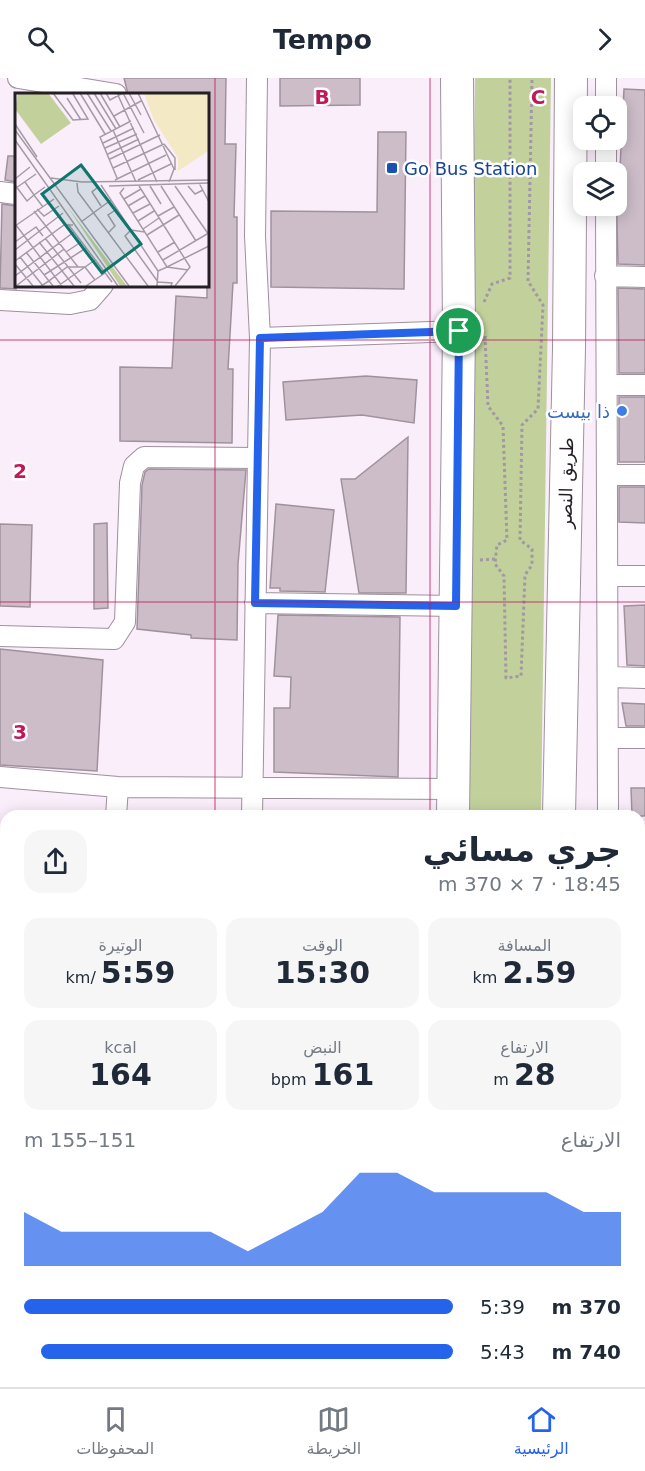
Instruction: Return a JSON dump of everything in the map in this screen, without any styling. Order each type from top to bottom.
[{"type":"main road","points":[[453,802],[456,606],[472,328],[457,78]]},
{"type":"main road","name":"طريق النصر","points":[[559,810],[569,348],[571,78]]},
{"type":"street","points":[[18,78],[116,89]]},
{"type":"street","points":[[252,810],[260,338],[255,236],[257,78]]},
{"type":"street","points":[[606,78],[606,96]]},
{"type":"street","points":[[0,192],[15,194]]},
{"type":"street","points":[[606,216],[608,810]]},
{"type":"street","points":[[605,276],[645,277]]},
{"type":"street","points":[[0,300],[70,304],[90,300],[102,286]]},
{"type":"street","points":[[260,338],[472,328]]},
{"type":"street","points":[[608,385],[645,385]]},
{"type":"street","points":[[0,636],[114,639],[125,622],[130,483],[134,466],[144,457],[258,458]]},
{"type":"street","points":[[607,475],[645,475]]},
{"type":"street","points":[[609,576],[645,576]]},
{"type":"street","points":[[255,603],[456,606]]},
{"type":"street","points":[[609,677],[645,678]]},
{"type":"street","points":[[609,738],[645,738]]},
{"type":"street","points":[[0,777],[118,787],[252,788],[453,802]]},
{"type":"street","points":[[116,810],[118,787]]},
{"type":"path","points":[[483,303],[492,284],[510,278],[510,78]]},
{"type":"path","points":[[472,328],[488,406],[503,426],[507,540],[498,545],[495,564],[504,576],[506,678],[521,676],[525,575],[532,565],[532,549],[520,540],[522,425],[538,409],[543,305],[528,281],[532,78]]},
{"type":"green space","points":[[475,78],[551,78],[541,810],[466,810]]},
{"type":"building","points":[[124,78],[226,78],[225,144],[236,144],[234,217],[237,217],[237,283],[233,283],[228,369],[233,369],[232,443],[120,441],[120,367],[172,368],[176,296],[207,298],[208,286],[208,93],[128,93]]},
{"type":"building","points":[[280,78],[360,78],[360,105],[280,106]]},
{"type":"building","points":[[624,89],[645,90],[645,265],[618,264],[617,216],[627,216],[627,162],[620,162],[621,150],[627,150],[627,96],[624,96]]},
{"type":"building","points":[[378,132],[406,132],[404,289],[271,287],[271,211],[377,212]]},
{"type":"building","points":[[8,156],[15,156],[15,182],[5,180]]},
{"type":"building","points":[[2,204],[15,206],[16,289],[0,288]]},
{"type":"building","points":[[618,288],[645,289],[645,373],[619,373]]},
{"type":"building","points":[[366,376],[417,380],[414,423],[362,415],[286,420],[283,382]]},
{"type":"building","points":[[619,397],[645,397],[645,462],[619,462]]},
{"type":"building","points":[[408,437],[406,593],[359,593],[341,479],[355,479]]},
{"type":"building","points":[[149,469],[246,470],[238,564],[237,640],[191,638],[191,635],[137,629],[142,485],[145,472]]},
{"type":"building","points":[[619,487],[645,487],[645,523],[619,522]]},
{"type":"building","points":[[276,504],[334,510],[325,592],[280,591],[280,588],[270,588]]},
{"type":"building","points":[[107,523],[108,608],[94,609],[94,524]]},
{"type":"building","points":[[0,524],[32,525],[30,607],[0,606]]},
{"type":"building","points":[[645,605],[645,666],[627,665],[624,606]]},
{"type":"building","points":[[278,615],[400,617],[398,777],[274,772],[274,708],[290,708],[291,677],[274,676]]},
{"type":"building","points":[[0,649],[103,660],[97,771],[0,765]]},
{"type":"building","points":[[622,703],[645,704],[645,726],[626,726]]},
{"type":"building","points":[[631,788],[645,788],[645,810],[632,810]]},
{"type":"place","name":"Go Bus Station","points":[[392,168]]},
{"type":"place","name":"ذا بيست","points":[[622,411]]},
{"type":"route","points":[[459,331],[456,606],[255,603],[260,338],[459,331]]}]
